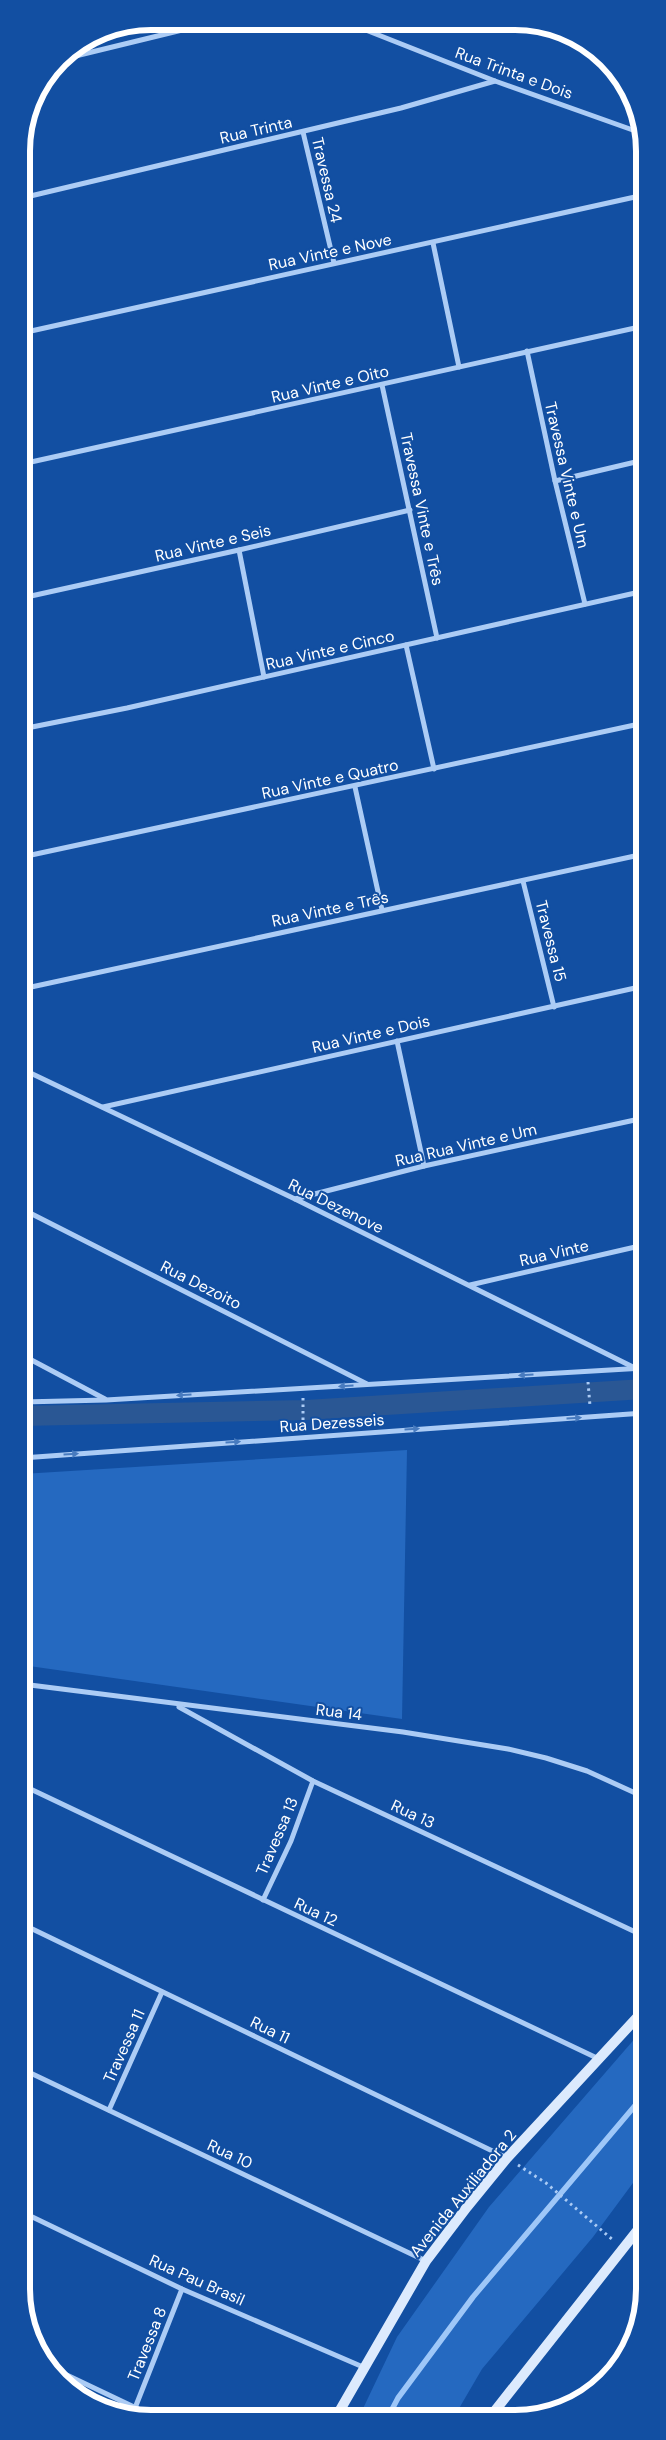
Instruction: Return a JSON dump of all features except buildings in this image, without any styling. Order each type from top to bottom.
[{"type":"street","points":[[76,56],[182,30]]},
{"type":"street","name":"Rua Trinta e Dois","points":[[368,30],[494,81],[634,131]]},
{"type":"street","name":"Rua Trinta","points":[[30,196],[401,108],[494,81]]},
{"type":"street","name":"Travessa 24","points":[[303,132],[334,263]]},
{"type":"street","name":"Rua Vinte e Nove","points":[[30,331],[636,197]]},
{"type":"street","points":[[433,242],[459,367]]},
{"type":"street","name":"Rua Vinte e Oito","points":[[30,462],[636,328]]},
{"type":"street","name":"Travessa Vinte e Um","points":[[527,351],[555,481],[585,604]]},
{"type":"street","name":"Travessa Vinte e Três","points":[[382,385],[437,638]]},
{"type":"street","points":[[555,481],[636,462]]},
{"type":"street","name":"Rua Vinte e Seis","points":[[30,596],[410,510]]},
{"type":"street","points":[[238,550],[264,677]]},
{"type":"street","name":"Rua Vinte e Cinco","points":[[30,727],[264,677],[636,593]]},
{"type":"street","points":[[406,645],[434,769]]},
{"type":"street","name":"Rua Vinte e Quatro","points":[[30,855],[356,787],[636,725]]},
{"type":"street","points":[[356,787],[382,910]]},
{"type":"street","name":"Rua Vinte e Três","points":[[30,987],[636,856]]},
{"type":"street","name":"Travessa 15","points":[[523,880],[554,1006]]},
{"type":"street","name":"Rua Vinte e Dois","points":[[103,1107],[636,988]]},
{"type":"street","points":[[397,1041],[424,1166]]},
{"type":"street","name":"Rua Dezenove","points":[[30,1073],[470,1285],[636,1368]]},
{"type":"street","name":"Rua Rua Vinte e Um","points":[[295,1200],[424,1166],[636,1120]]},
{"type":"street","name":"Rua Dezoito","points":[[30,1212],[369,1384]]},
{"type":"street","name":"Rua Vinte","points":[[470,1285],[636,1247]]},
{"type":"street","points":[[30,1359],[106,1400]]},
{"type":"street","points":[[30,1402],[106,1400],[636,1368]]},
{"type":"street","name":"Rua Dezesseis","points":[[30,1457],[636,1414]]},
{"type":"street","name":"Rua 14","points":[[30,1685],[175,1705],[403,1732],[508,1749],[587,1771],[636,1793]]},
{"type":"street","name":"Rua 13","points":[[175,1705],[313,1781],[636,1932]]},
{"type":"street","name":"Travessa 13","points":[[263,1900],[291,1841],[313,1781]]},
{"type":"street","name":"Rua 12","points":[[30,1789],[600,2060]]},
{"type":"street","name":"Rua 11","points":[[30,1928],[507,2158]]},
{"type":"street","name":"Travessa 11","points":[[109,2110],[162,1992]]},
{"type":"street","name":"Avenida Auxiliadora 2","points":[[340,2410],[426,2261],[507,2158],[636,2019]]},
{"type":"street","name":"Rua 10","points":[[30,2073],[426,2261]]},
{"type":"street","name":"Rua Pau Brasil","points":[[30,2216],[182,2289],[363,2367]]},
{"type":"street","points":[[496,2410],[636,2232]]},
{"type":"street","name":"Travessa 8","points":[[135,2408],[182,2289]]},
{"type":"street","points":[[64,2374],[138,2409]]},
{"type":"path","points":[[588,1383],[590,1403]]},
{"type":"path","points":[[303,1404],[303,1417]]},
{"type":"path","points":[[507,2158],[546,2183],[623,2248]]},
{"type":"shaded area","points":[[407,1450],[402,1719],[30,1666],[30,1474]]},
{"type":"shaded area","points":[[636,2037],[636,2179],[593,2237],[482,2369],[458,2410],[362,2410],[397,2337],[489,2207]]},
{"type":"waterway","points":[[30,1416],[306,1410],[636,1389]]},
{"type":"waterway","points":[[392,2410],[398,2398],[473,2297],[636,2104]]}]
